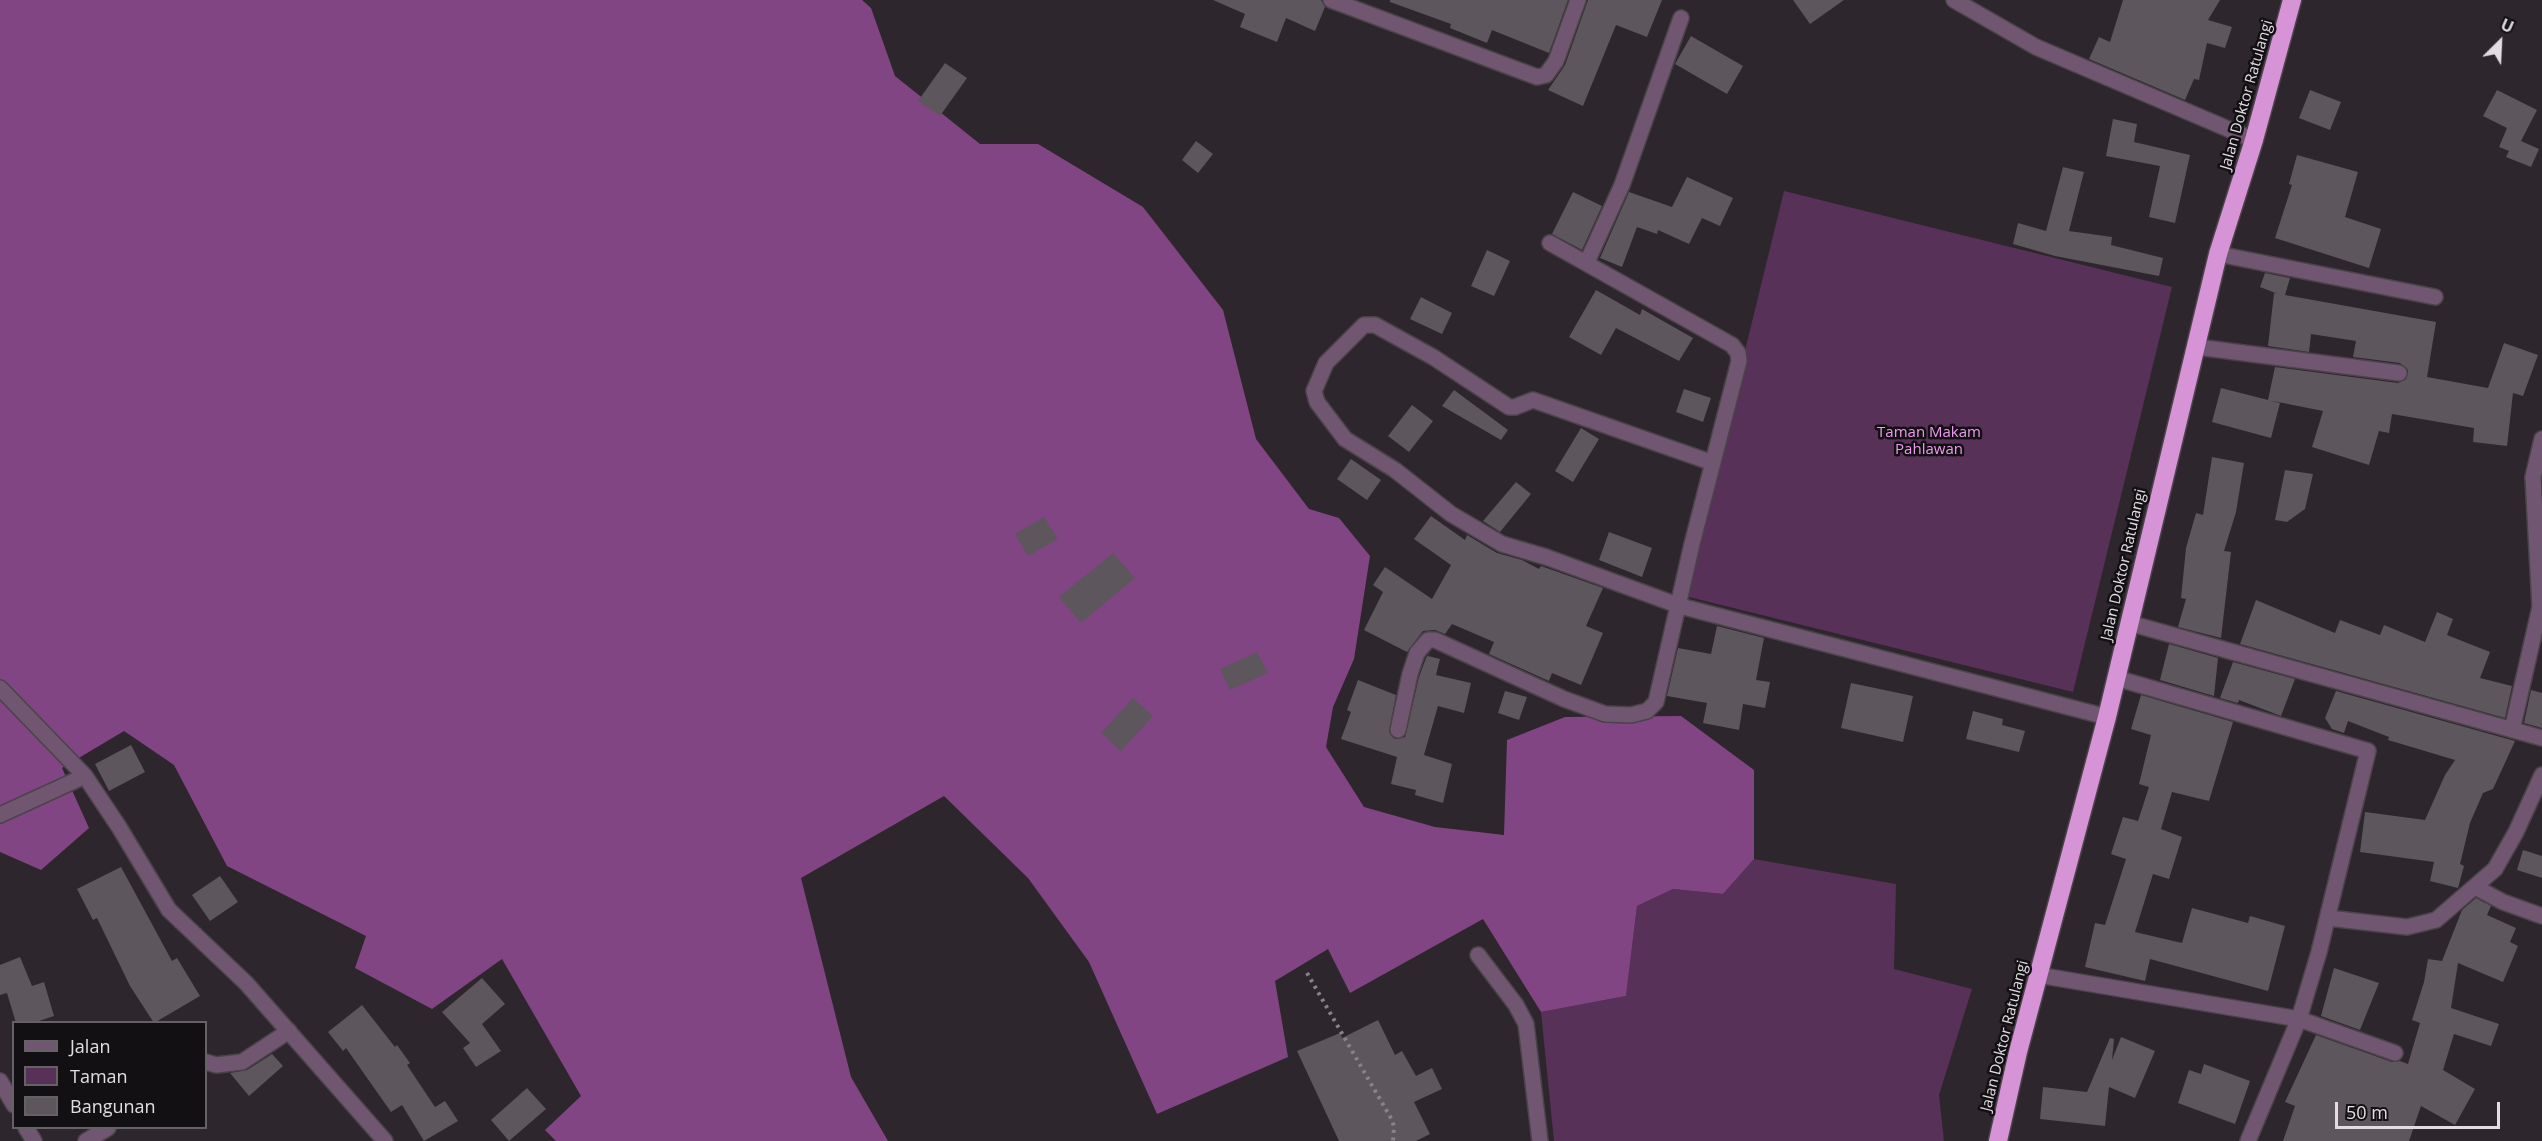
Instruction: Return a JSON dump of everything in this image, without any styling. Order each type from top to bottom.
[{"type":"highway","name":"Jalan Doktor Ratulangi","points":[[1998,1141],[2038,975],[2107,717],[2218,254],[2254,140],[2292,0]]},
{"type":"street","points":[[1330,0],[1537,77],[1546,75],[1556,61],[1578,0]]},
{"type":"street","points":[[1954,0],[2036,47],[2254,140]]},
{"type":"street","points":[[1587,262],[1622,186],[1681,18]]},
{"type":"street","points":[[1398,730],[1417,653],[1428,640],[1435,640],[1564,699],[1605,714],[1620,717],[1647,711],[1656,702],[1680,606],[1692,544],[1739,362],[1738,353],[1732,345],[1550,243]]},
{"type":"street","points":[[2218,254],[2435,297]]},
{"type":"street","points":[[1713,463],[1533,400],[1515,408],[1509,406],[1433,357],[1375,325],[1364,326],[1326,363],[1314,391],[1317,402],[1346,439],[1395,470],[1451,514],[1491,539],[1680,606],[2107,717]]},
{"type":"street","points":[[2197,347],[2399,373]]},
{"type":"street","points":[[2512,730],[2540,607],[2538,494],[2533,477],[2542,439]]},
{"type":"street","points":[[2129,623],[2542,738]]},
{"type":"street","points":[[2116,678],[2368,751],[2328,918],[2299,1019],[2248,1141]]},
{"type":"street","points":[[0,688],[85,776],[169,910],[246,983],[385,1141]]},
{"type":"street","points":[[2328,918],[2407,927],[2423,925],[2436,920],[2495,869],[2542,775]]},
{"type":"street","points":[[0,814],[85,776]]},
{"type":"street","points":[[2475,887],[2504,902],[2542,916]]},
{"type":"street","points":[[1478,954],[1516,1005],[1526,1024],[1540,1141]]},
{"type":"street","points":[[2038,975],[2299,1019],[2395,1053]]},
{"type":"street","points":[[207,1062],[216,1065],[243,1062],[289,1031]]},
{"type":"street","points":[[0,1081],[12,1102]]},
{"type":"street","points":[[86,1141],[106,1129]]},
{"type":"path","points":[[1307,973],[1392,1120],[1393,1141]]},
{"type":"green space","name":"Taman Makam Pahlawan","points":[[1784,191],[2172,287],[2073,692],[1685,596]]},
{"type":"green space","points":[[1754,859],[1896,884],[1894,969],[1972,989],[1939,1095],[1944,1141],[1554,1141],[1541,1012],[1626,996],[1637,906],[1673,889],[1723,894]]},
{"type":"shaded area","points":[[0,0],[862,0],[871,8],[895,76],[980,144],[1038,144],[1143,207],[1223,310],[1256,439],[1309,509],[1339,518],[1370,556],[1354,659],[1333,707],[1326,747],[1364,807],[1435,827],[1504,835],[1507,740],[1565,717],[1681,716],[1754,770],[1754,859],[1723,894],[1673,889],[1637,906],[1626,996],[1541,1012],[1483,919],[1350,993],[1328,949],[1275,981],[1288,1057],[1157,1114],[1089,962],[1028,878],[944,796],[801,878],[851,1077],[888,1141],[556,1141],[545,1130],[581,1096],[502,959],[432,1009],[355,968],[366,936],[227,866],[174,765],[124,731],[62,768],[89,828],[41,870],[0,852]]},
{"type":"building","points":[[1213,0],[1321,0],[1325,7],[1315,31],[1286,18],[1277,42],[1240,27],[1245,14]]},
{"type":"building","points":[[1390,0],[1568,0],[1549,53],[1492,30],[1487,43],[1450,28],[1451,24],[1390,2]]},
{"type":"building","points":[[1588,0],[1662,0],[1647,37],[1616,25],[1583,106],[1548,90],[1565,65]]},
{"type":"building","points":[[1793,0],[1844,0],[1810,24]]},
{"type":"building","points":[[2123,0],[2220,0],[2208,20],[2232,27],[2225,48],[2207,43],[2199,80],[2194,79],[2185,100],[2089,59],[2099,37],[2110,42]]},
{"type":"building","points":[[1691,36],[1743,66],[1727,94],[1675,64]]},
{"type":"building","points":[[945,63],[967,78],[940,116],[918,101]]},
{"type":"building","points":[[2310,90],[2341,102],[2330,130],[2299,118]]},
{"type":"building","points":[[2497,90],[2537,110],[2521,141],[2539,149],[2531,167],[2506,157],[2509,151],[2499,147],[2507,128],[2483,116]]},
{"type":"building","points":[[2113,119],[2137,124],[2134,142],[2190,155],[2175,223],[2149,217],[2160,166],[2106,156]]},
{"type":"building","points":[[1196,141],[1213,154],[1198,173],[1182,160]]},
{"type":"building","points":[[2297,155],[2358,172],[2345,217],[2381,229],[2369,268],[2275,238],[2292,185],[2289,184]]},
{"type":"building","points":[[2063,167],[2084,172],[2069,231],[2112,237],[2111,245],[2163,258],[2159,276],[2055,256],[2013,244],[2018,223],[2046,231]]},
{"type":"building","points":[[1687,177],[1733,198],[1720,226],[1702,218],[1689,244],[1658,230],[1657,234],[1637,227],[1622,267],[1600,258],[1629,192],[1672,207]]},
{"type":"building","points":[[1573,192],[1602,206],[1582,250],[1552,234]]},
{"type":"building","points":[[1487,250],[1510,261],[1494,296],[1471,286]]},
{"type":"building","points":[[2265,273],[2290,278],[2285,295],[2436,322],[2427,377],[2488,388],[2504,343],[2538,355],[2523,396],[2513,393],[2507,446],[2473,442],[2474,428],[2392,414],[2389,433],[2379,431],[2369,465],[2312,447],[2323,411],[2268,400],[2275,367],[2398,383],[2406,379],[2408,370],[2400,363],[2353,357],[2356,341],[2311,334],[2309,352],[2268,346],[2274,293],[2278,294],[2260,287]]},
{"type":"building","points":[[1596,290],[1640,315],[1642,309],[1693,338],[1679,361],[1616,328],[1601,355],[1569,337]]},
{"type":"building","points":[[1421,297],[1452,313],[1442,334],[1410,319]]},
{"type":"building","points":[[2221,388],[2280,403],[2271,438],[2212,422]]},
{"type":"building","points":[[1684,389],[1711,398],[1703,422],[1676,412]]},
{"type":"building","points":[[1454,390],[1508,430],[1501,440],[1442,406]]},
{"type":"building","points":[[1412,405],[1433,421],[1409,452],[1388,436]]},
{"type":"building","points":[[1581,428],[1599,439],[1573,482],[1555,471]]},
{"type":"building","points":[[2212,457],[2244,463],[2236,512],[2224,551],[2231,552],[2221,638],[2178,627],[2186,599],[2181,598],[2186,548],[2196,513],[2203,515]]},
{"type":"building","points":[[1351,459],[1381,480],[1367,500],[1337,479]]},
{"type":"building","points":[[2285,470],[2313,474],[2305,509],[2287,522],[2275,520]]},
{"type":"building","points":[[1516,482],[1531,494],[1500,532],[1483,521]]},
{"type":"building","points":[[1431,516],[1465,540],[1467,535],[1497,553],[1522,560],[1539,569],[1541,566],[1603,588],[1586,626],[1603,633],[1581,685],[1552,673],[1549,681],[1489,654],[1494,642],[1452,624],[1445,634],[1435,630],[1423,631],[1407,652],[1364,630],[1383,592],[1373,585],[1385,567],[1432,599],[1451,565],[1414,539]]},
{"type":"building","points":[[1044,517],[1058,539],[1028,556],[1015,534]]},
{"type":"building","points":[[1609,532],[1652,548],[1642,577],[1599,560]]},
{"type":"building","points":[[1113,553],[1135,578],[1081,623],[1059,597]]},
{"type":"building","points":[[2256,600],[2335,633],[2340,620],[2380,635],[2384,625],[2425,642],[2437,612],[2453,619],[2447,635],[2490,652],[2480,678],[2512,686],[2505,718],[2240,644]]},
{"type":"building","points":[[1717,626],[1764,638],[1756,680],[1770,682],[1765,708],[1743,704],[1739,730],[1703,723],[1707,703],[1667,696],[1678,648],[1711,654]]},
{"type":"building","points":[[2169,644],[2218,658],[2214,696],[2160,680]]},
{"type":"building","points":[[1432,650],[1428,656],[1440,659],[1436,675],[1471,683],[1464,713],[1438,706],[1424,755],[1452,764],[1443,803],[1415,795],[1416,790],[1391,784],[1397,757],[1341,739],[1351,712],[1347,710],[1358,680],[1396,695],[1389,732],[1395,739],[1405,737],[1419,677],[1426,658]]},
{"type":"building","points":[[1257,652],[1268,673],[1230,690],[1220,669]]},
{"type":"building","points":[[2233,662],[2295,679],[2281,716],[2239,700],[2238,703],[2220,698]]},
{"type":"building","points":[[1851,683],[1913,696],[1903,742],[1841,728]]},
{"type":"building","points":[[2531,690],[2542,693],[2542,728],[2524,723]]},
{"type":"building","points":[[1505,691],[1527,697],[1519,720],[1498,713]]},
{"type":"building","points":[[2336,691],[2515,741],[2493,789],[2483,793],[2470,823],[2460,864],[2464,866],[2458,888],[2430,881],[2434,862],[2360,852],[2365,812],[2425,820],[2445,775],[2455,760],[2388,740],[2389,737],[2348,721],[2344,733],[2332,729],[2325,718]]},
{"type":"building","points":[[2141,695],[2233,722],[2209,801],[2172,792],[2161,829],[2182,837],[2169,879],[2153,874],[2135,932],[2182,943],[2192,908],[2248,923],[2250,916],[2285,926],[2268,991],[2150,959],[2145,981],[2085,967],[2095,923],[2105,925],[2126,859],[2111,854],[2123,817],[2138,821],[2149,787],[2139,784],[2151,735],[2131,729]]},
{"type":"building","points":[[1133,698],[1153,716],[1121,751],[1101,733]]},
{"type":"building","points":[[1973,711],[2003,719],[2002,725],[2025,731],[2019,752],[1966,739]]},
{"type":"building","points":[[131,745],[145,772],[109,791],[95,764]]},
{"type":"building","points":[[2523,850],[2542,856],[2542,878],[2517,870]]},
{"type":"building","points":[[121,867],[172,961],[177,958],[200,996],[157,1021],[153,1021],[130,986],[97,918],[93,920],[77,889]]},
{"type":"building","points":[[220,876],[238,902],[210,921],[192,895]]},
{"type":"building","points":[[2476,898],[2491,906],[2487,915],[2516,928],[2510,942],[2518,946],[2503,982],[2458,963],[2451,1008],[2499,1024],[2491,1046],[2454,1034],[2443,1070],[2475,1089],[2455,1125],[2421,1106],[2409,1141],[2283,1141],[2295,1106],[2285,1102],[2316,1035],[2392,1062],[2400,1061],[2408,1064],[2420,1023],[2412,1020],[2424,982],[2428,959],[2442,961],[2462,910]]},
{"type":"building","points":[[20,957],[32,986],[44,982],[54,1016],[39,1021],[15,1021],[7,993],[0,995],[0,965]]},
{"type":"building","points":[[2334,968],[2379,983],[2360,1030],[2321,1016]]},
{"type":"building","points":[[482,978],[505,1004],[482,1024],[501,1051],[476,1067],[463,1048],[470,1043],[442,1012]]},
{"type":"building","points":[[362,1005],[410,1063],[407,1065],[435,1107],[445,1101],[458,1121],[424,1141],[402,1105],[391,1112],[346,1048],[343,1051],[328,1032]]},
{"type":"building","points":[[1378,1020],[1395,1055],[1402,1051],[1416,1076],[1432,1068],[1442,1089],[1414,1102],[1430,1134],[1416,1141],[1339,1141],[1297,1051],[1340,1033],[1342,1038]]},
{"type":"building","points":[[2121,1037],[2155,1051],[2135,1098],[2109,1087],[2105,1126],[2040,1119],[2043,1087],[2087,1092],[2110,1038],[2114,1039],[2112,1060]]},
{"type":"building","points":[[272,1054],[283,1066],[249,1096],[230,1073],[247,1070]]},
{"type":"building","points":[[2204,1064],[2250,1081],[2235,1124],[2178,1103],[2189,1070],[2201,1074]]},
{"type":"building","points":[[527,1088],[546,1109],[509,1141],[491,1120]]}]
